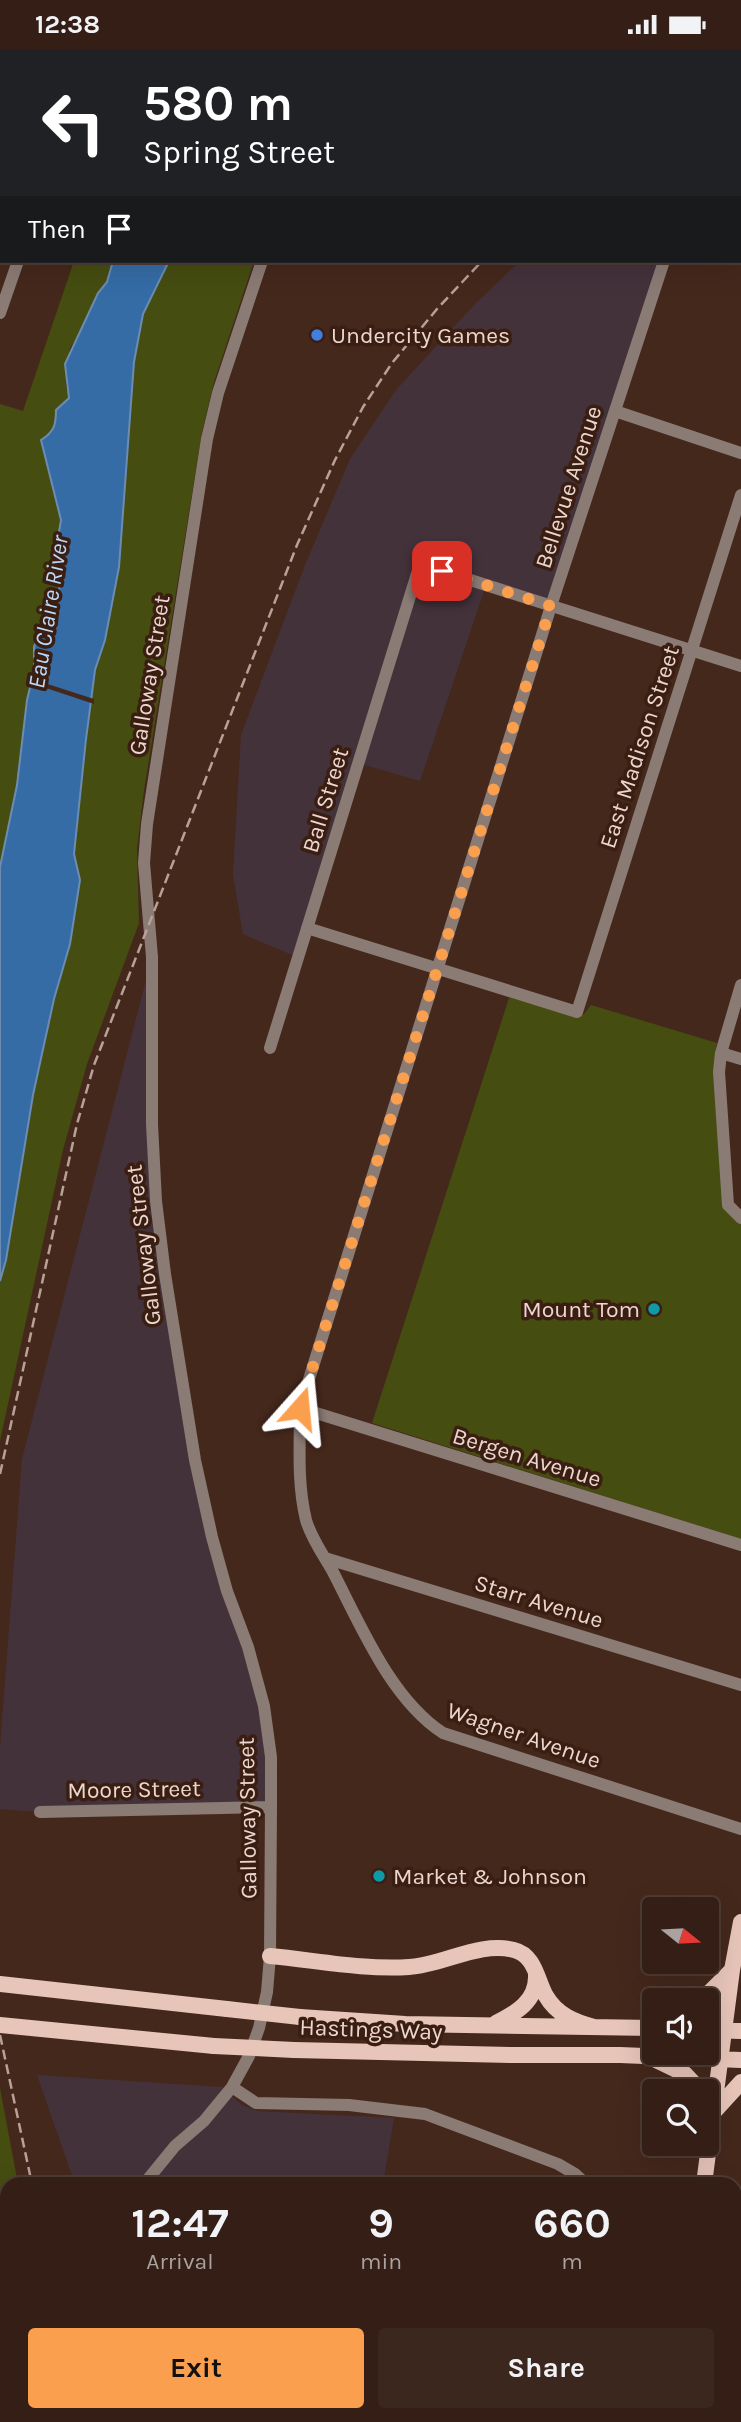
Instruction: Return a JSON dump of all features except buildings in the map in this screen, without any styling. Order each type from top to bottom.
[{"type":"main road","points":[[716,2079],[734,1984],[741,1922]]},
{"type":"main road","points":[[270,1956],[381,1967],[410,1967],[497,1947],[516,1950],[530,1960],[546,1996],[567,2018],[594,2027]]},
{"type":"main road","points":[[491,2025],[516,2013],[525,2005],[537,1985],[536,1975]]},
{"type":"main road","name":"Hastings Way","points":[[0,1984],[300,2017],[405,2024],[642,2028]]},
{"type":"main road","name":"Hastings Way","points":[[0,2025],[214,2046],[294,2050],[642,2056]]},
{"type":"main road","points":[[719,2030],[741,2031]]},
{"type":"main road","name":"Hastings Way","points":[[720,2059],[741,2060]]},
{"type":"main road","points":[[666,2065],[690,2079]]},
{"type":"main road","points":[[719,2100],[741,2082]]},
{"type":"main road","points":[[705,2177],[707,2156]]},
{"type":"street","points":[[0,313],[17,263]]},
{"type":"street","name":"Galloway Street","points":[[150,2177],[176,2145],[204,2121],[232,2087],[249,2056],[267,1992],[270,1956],[271,1757],[264,1706],[248,1647],[227,1591],[195,1460],[165,1275],[156,1201],[153,1149],[152,957],[144,863],[149,810],[207,439],[218,393],[261,263]]},
{"type":"street","name":"Bellevue Avenue","points":[[300,1408],[551,606],[663,263]]},
{"type":"street","points":[[615,411],[741,453]]},
{"type":"street","name":"East Madison Street","points":[[439,969],[577,1012],[741,495]]},
{"type":"street","name":"Ball Street","points":[[270,1048],[420,564],[551,606]]},
{"type":"street","points":[[551,606],[741,666]]},
{"type":"street","points":[[307,928],[439,969]]},
{"type":"street","points":[[740,1218],[728,1205],[719,1072],[721,1053],[741,985]]},
{"type":"street","points":[[721,1053],[741,1059]]},
{"type":"street","name":"Bergen Avenue","points":[[300,1408],[741,1545]]},
{"type":"street","name":"Wagner Avenue","points":[[300,1408],[300,1485],[307,1523],[377,1655],[413,1707],[428,1723],[443,1733],[741,1829]]},
{"type":"street","name":"Starr Avenue","points":[[325,1557],[741,1685]]},
{"type":"street","name":"Moore Street","points":[[40,1812],[271,1807]]},
{"type":"street","points":[[232,2087],[256,2103],[349,2105],[425,2114],[558,2164],[578,2177]]},
{"type":"shaded area","points":[[518,263],[663,263],[551,606],[486,585],[420,781],[358,763],[307,928],[292,955],[243,934],[233,875],[241,735],[305,565],[350,459],[396,390],[475,304]]},
{"type":"shaded area","points":[[152,957],[156,1201],[195,1460],[264,1706],[271,1807],[41,1812],[0,1809],[0,1747],[22,1459]]},
{"type":"shaded area","points":[[37,2075],[222,2087],[242,2105],[257,2111],[394,2118],[384,2177],[73,2177]]},
{"type":"green space","points":[[73,263],[112,263],[107,282],[98,293],[79,335],[70,348],[66,385],[69,398],[57,410],[52,431],[41,440],[61,520],[58,538],[61,557],[59,590],[55,602],[47,612],[34,647],[34,671],[27,700],[17,785],[0,867],[0,404],[23,411]]},
{"type":"green space","points":[[168,263],[253,263],[214,382],[202,432],[144,790],[137,849],[139,923],[87,1064],[63,1150],[0,1441],[0,1281],[6,1260],[33,1095],[54,999],[70,944],[80,880],[74,854],[86,739],[95,670],[105,640],[134,362],[143,314]]},
{"type":"green space","points":[[510,995],[578,1015],[584,1014],[591,1005],[717,1043],[715,1052],[725,1207],[741,1224],[741,1539],[372,1423]]},
{"type":"green space","points":[[0,2088],[17,2177],[0,2177]]},
{"type":"water","name":"Eau Claire River","points":[[112,263],[168,263],[143,314],[134,362],[119,567],[105,640],[95,670],[74,854],[80,880],[70,944],[54,999],[33,1095],[6,1260],[0,1281],[0,867],[17,785],[27,700],[34,671],[34,647],[47,612],[55,602],[59,590],[61,557],[58,538],[61,520],[41,440],[53,428],[56,410],[69,398],[65,364],[98,293],[107,282]]},
{"type":"pier","points":[[29,678],[94,699],[94,704],[28,682]]},
{"type":"railway","points":[[0,1474],[77,1124],[94,1065],[297,545],[335,460],[363,407],[392,363],[480,263]]},
{"type":"railway","points":[[0,2035],[30,2177]]},
{"type":"place","name":"Undercity Games","points":[[317,335]]},
{"type":"place","name":"Mount Tom","points":[[654,1309]]},
{"type":"place","name":"Market & Johnson","points":[[379,1876]]},
{"type":"route","points":[[300,1408],[551,606],[442,571]]}]
